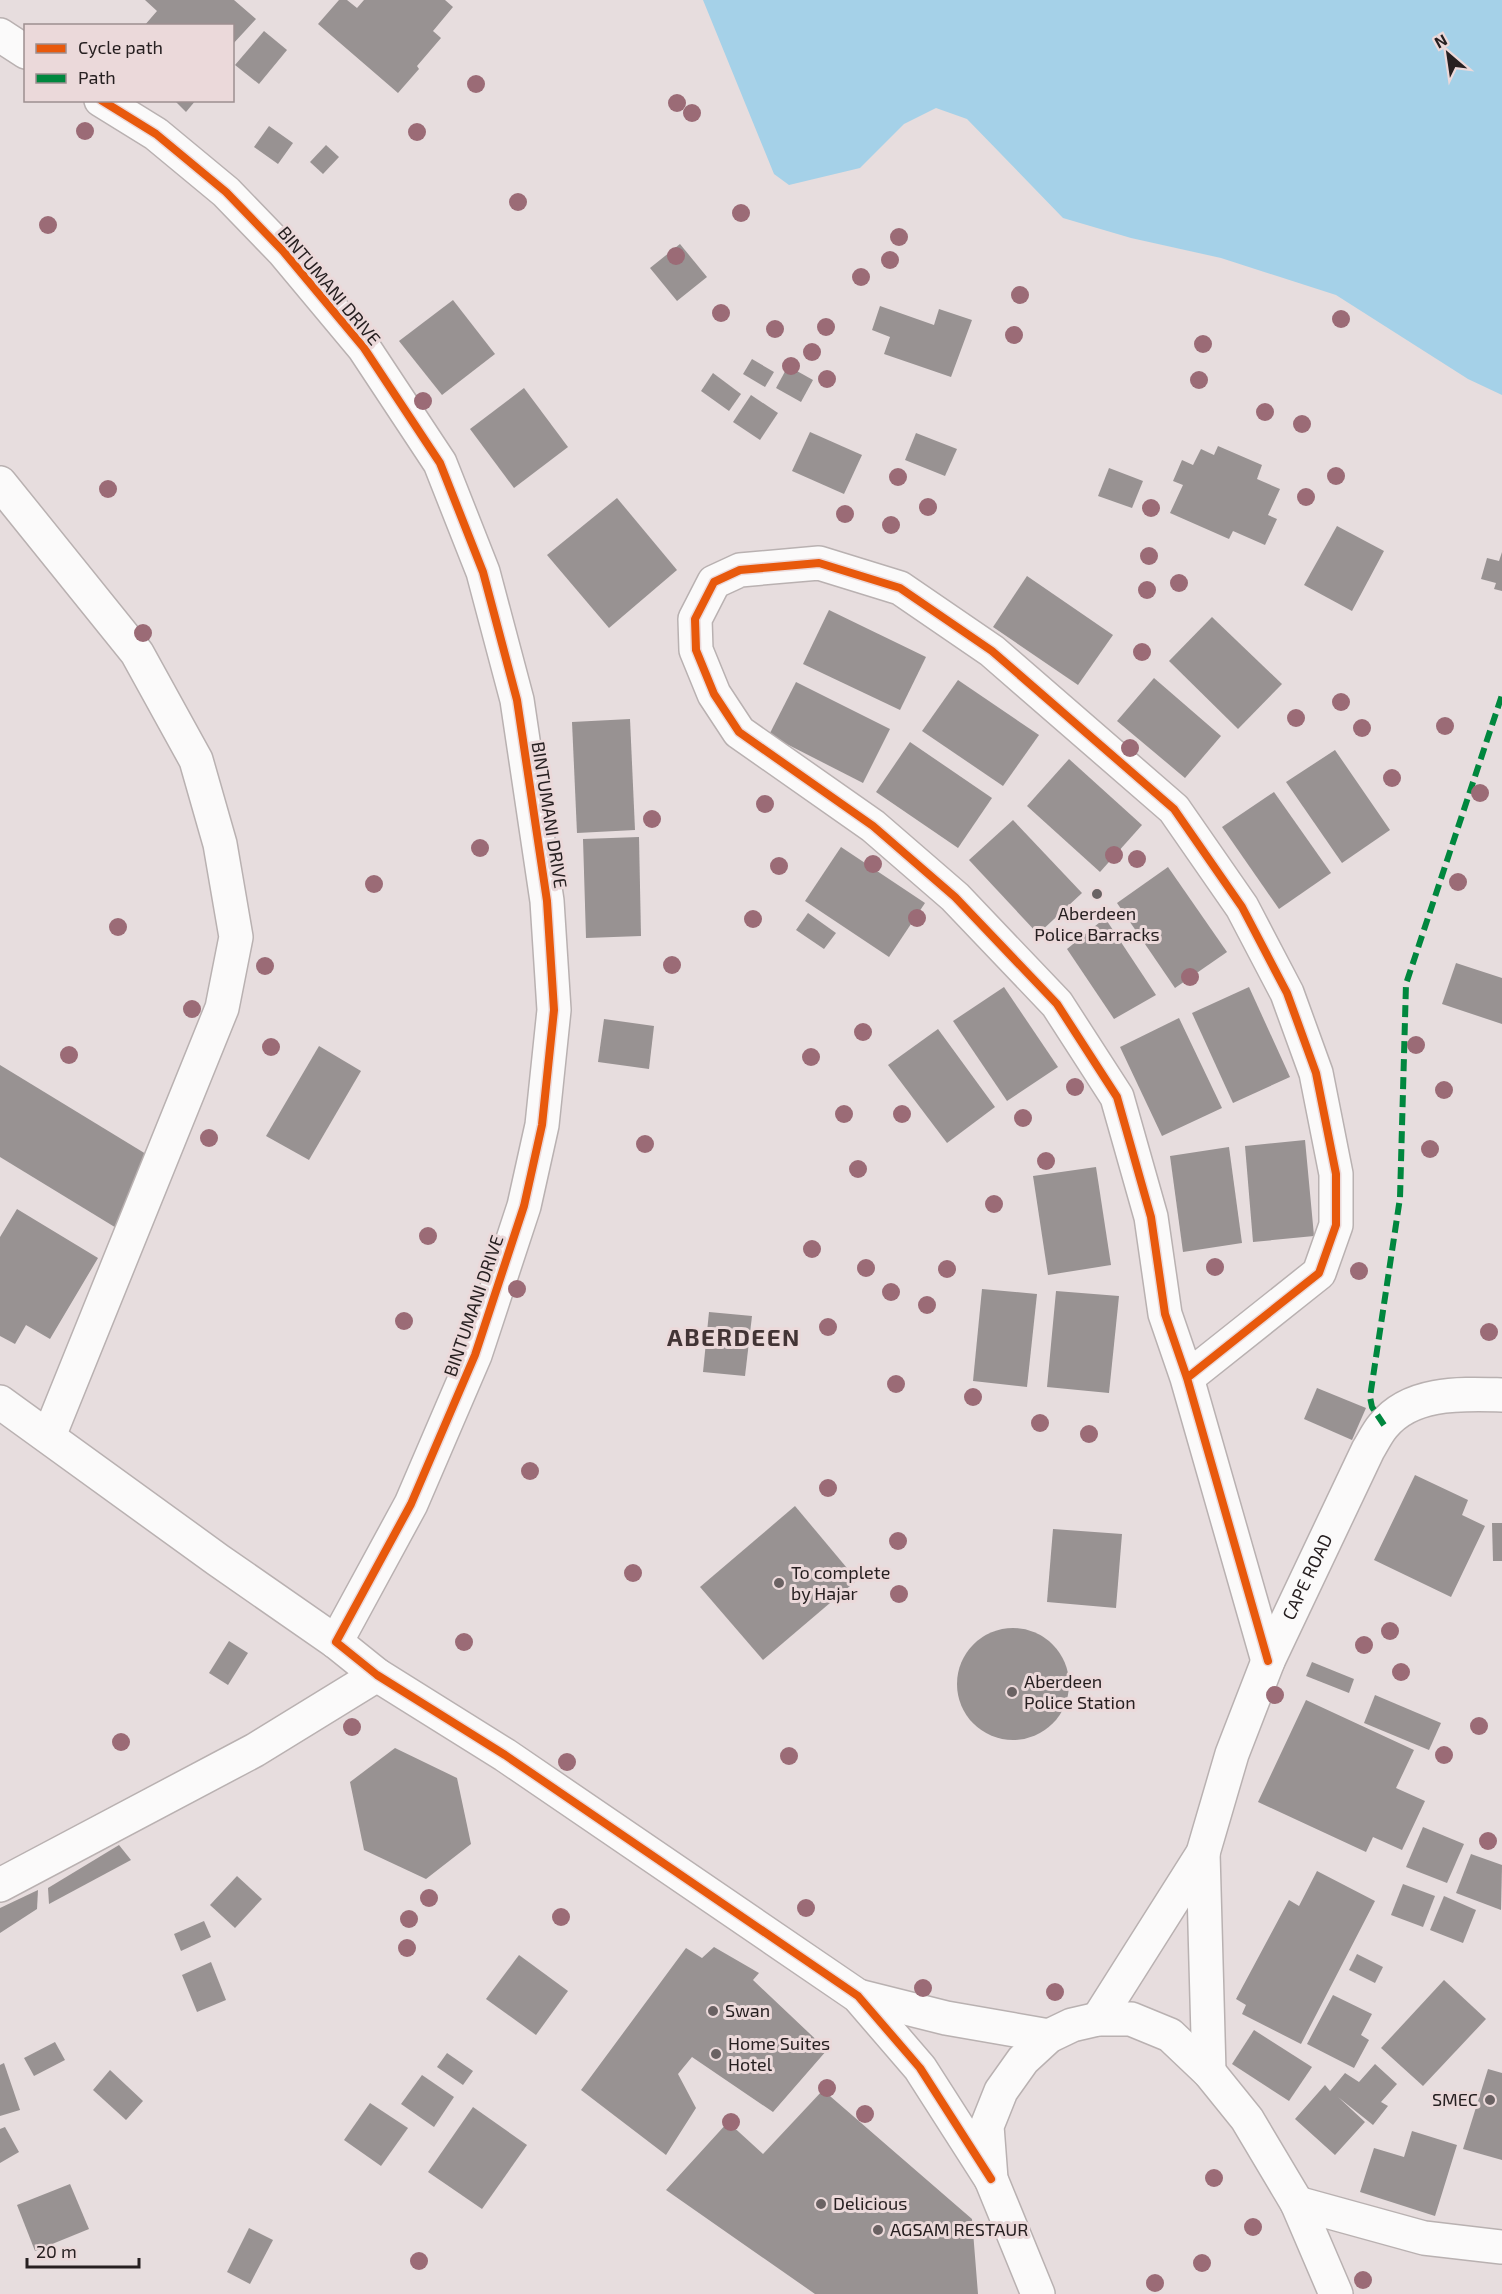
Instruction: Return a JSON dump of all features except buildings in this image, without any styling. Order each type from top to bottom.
[{"type":"street","points":[[0,35],[24,51]]},
{"type":"street","name":"BINTUMANI DRIVE","points":[[104,102],[156,134],[226,192],[283,252],[364,348],[440,463],[483,572],[518,700],[547,901],[554,1010],[542,1125],[524,1206],[475,1355],[411,1504],[336,1642]]},
{"type":"street","points":[[0,483],[137,653],[196,760],[220,844],[236,937],[222,1008],[49,1436]]},
{"type":"street","points":[[1187,1378],[1319,1273],[1335,1225],[1336,1174],[1316,1073],[1287,993],[1242,907],[1174,809],[992,651],[900,588],[819,563],[740,570],[714,582],[695,619],[696,650],[714,694],[740,732],[873,826],[955,897],[1057,1004],[1117,1097],[1151,1217],[1165,1314],[1187,1378],[1268,1661]]},
{"type":"street","name":"CAPE ROAD","points":[[1098,2019],[1203,1853],[1232,1754],[1268,1661],[1368,1450],[1384,1425],[1400,1412],[1434,1397],[1460,1394],[1502,1395]]},
{"type":"street","points":[[0,1402],[218,1560],[336,1642],[377,1675],[505,1755],[858,1996],[920,2068],[991,2179],[1038,2294]]},
{"type":"street","points":[[0,1885],[255,1750],[377,1675]]},
{"type":"street","name":"CAPE ROAD","points":[[1203,1853],[1209,2072]]},
{"type":"street","points":[[858,1996],[946,2018],[1049,2036]]},
{"type":"street","points":[[991,2179],[987,2126],[1001,2091],[1023,2060],[1049,2036],[1072,2025],[1098,2019],[1131,2019],[1170,2035],[1209,2072],[1247,2119],[1297,2203],[1336,2294]]},
{"type":"street","points":[[1297,2203],[1424,2238],[1502,2247]]},
{"type":"water","points":[[703,0],[1502,0],[1502,395],[1468,379],[1336,295],[1221,258],[1131,238],[1063,218],[967,119],[936,108],[904,124],[860,168],[789,185],[774,174]]},
{"type":"marked path","points":[[1384,1425],[1372,1407],[1370,1397],[1400,1198],[1406,984],[1502,695]]},
{"type":"cycle path","points":[[104,102],[156,134],[226,192],[283,251],[364,348],[440,463],[483,572],[517,700],[547,901],[554,1010],[542,1125],[524,1206],[475,1355],[411,1504],[336,1642],[377,1675],[505,1755],[858,1996],[920,2068],[991,2179]]},
{"type":"cycle path","points":[[1187,1378],[1319,1273],[1336,1225],[1336,1174],[1316,1073],[1287,993],[1242,907],[1174,809],[992,651],[900,588],[819,563],[740,570],[714,582],[695,619],[696,650],[714,694],[739,732],[873,826],[955,897],[1057,1004],[1117,1097],[1151,1217],[1165,1314],[1187,1378],[1268,1661]]},
{"type":"place","name":"Aberdeen Police Barracks","points":[[1097,894]]},
{"type":"place","name":"To complete by Hajar","points":[[779,1583]]},
{"type":"place","name":"Aberdeen Police Station","points":[[1012,1692]]},
{"type":"place","name":"Swan","points":[[713,2011]]},
{"type":"place","name":"Home Suites Hotel","points":[[716,2054]]},
{"type":"place","name":"SMEC","points":[[1490,2100]]},
{"type":"place","name":"Delicious","points":[[821,2204]]},
{"type":"place","name":"AGSAM RESTAUR","points":[[878,2230]]},
{"type":"district","name":"ABERDEEN","points":[[734,1338]]}]
